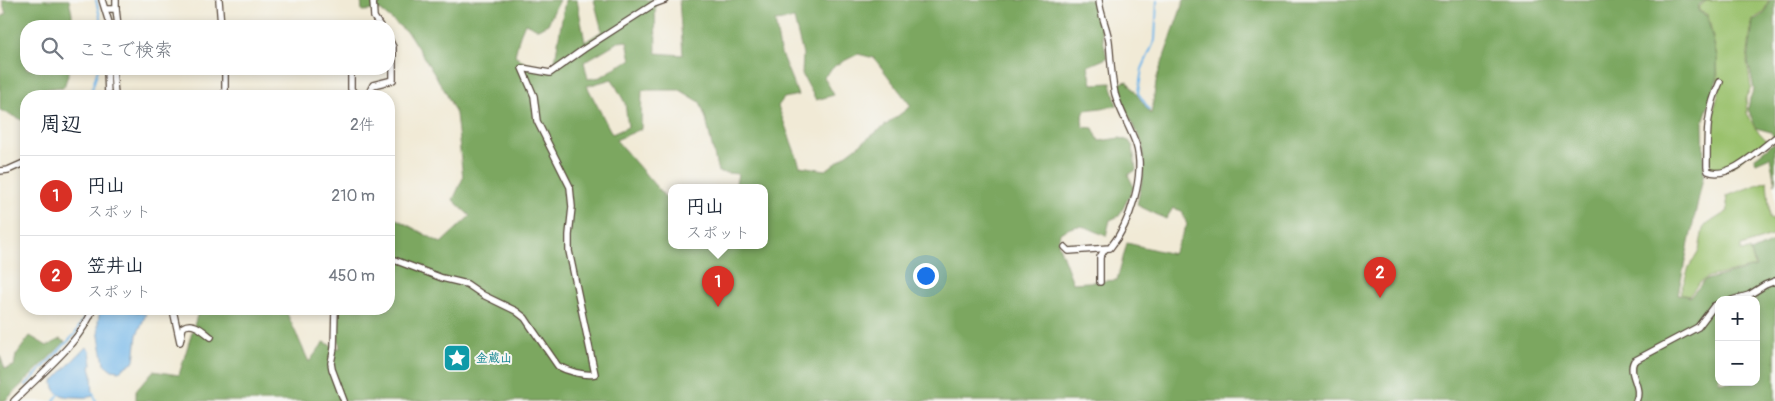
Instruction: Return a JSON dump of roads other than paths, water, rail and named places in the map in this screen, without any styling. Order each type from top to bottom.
[{"type":"street","points":[[102,0],[109,20]]},
{"type":"street","points":[[116,0],[117,20]]},
{"type":"street","points":[[219,0],[221,20]]},
{"type":"street","points":[[373,0],[374,17],[376,20]]},
{"type":"street","points":[[395,260],[442,278],[467,284],[483,295],[516,311],[525,318],[558,366],[581,373],[595,374],[569,251],[572,208],[570,187],[541,131],[537,121],[534,96],[522,68],[550,74],[654,4],[665,0]]},
{"type":"street","points":[[1064,247],[1068,251],[1110,248],[1120,234],[1130,209],[1140,172],[1136,146],[1116,96],[1109,56],[1109,40],[1101,16],[1099,0]]},
{"type":"street","points":[[106,9],[116,9]]},
{"type":"street","points":[[106,9],[106,20]]},
{"type":"street","points":[[107,75],[108,90]]},
{"type":"street","points":[[114,75],[114,90]]},
{"type":"street","points":[[225,75],[225,90]]},
{"type":"street","points":[[351,75],[352,90]]},
{"type":"street","points":[[370,90],[373,85],[393,80],[393,75]]},
{"type":"street","points":[[1720,82],[1708,119],[1708,172],[1720,173],[1730,170],[1775,138]]},
{"type":"street","points":[[0,171],[8,170],[20,163]]},
{"type":"street","points":[[1100,282],[1100,257],[1105,249]]},
{"type":"street","points":[[1746,296],[1765,284],[1775,281]]},
{"type":"street","points":[[1636,401],[1638,387],[1632,370],[1634,361],[1698,327],[1715,306]]},
{"type":"street","points":[[14,401],[77,337],[91,315]]},
{"type":"street","points":[[175,315],[180,342],[183,327],[187,325],[196,326],[211,336]]},
{"type":"street","points":[[335,315],[334,348],[331,363],[344,401]]},
{"type":"water","points":[[99,315],[146,315],[137,335],[134,361],[119,371],[112,370],[104,364]]},
{"type":"water","points":[[86,347],[90,351],[92,364],[90,367],[93,396],[73,397],[60,395],[55,390],[53,381]]},
{"type":"waterway","points":[[96,0],[100,20]]},
{"type":"waterway","points":[[1149,109],[1138,93],[1142,69],[1155,40],[1157,0]]},
{"type":"waterway","points":[[92,90],[96,75]]},
{"type":"waterway","points":[[26,385],[75,334],[86,315]]},
{"type":"waterway","points":[[93,392],[96,401]]},
{"type":"waterway","points":[[54,401],[60,393]]},
{"type":"place","name":"笠井山","points":[[1380,298]]},
{"type":"place","name":"円山","points":[[718,307]]},
{"type":"place","name":"金蔵山","points":[[457,358]]}]
